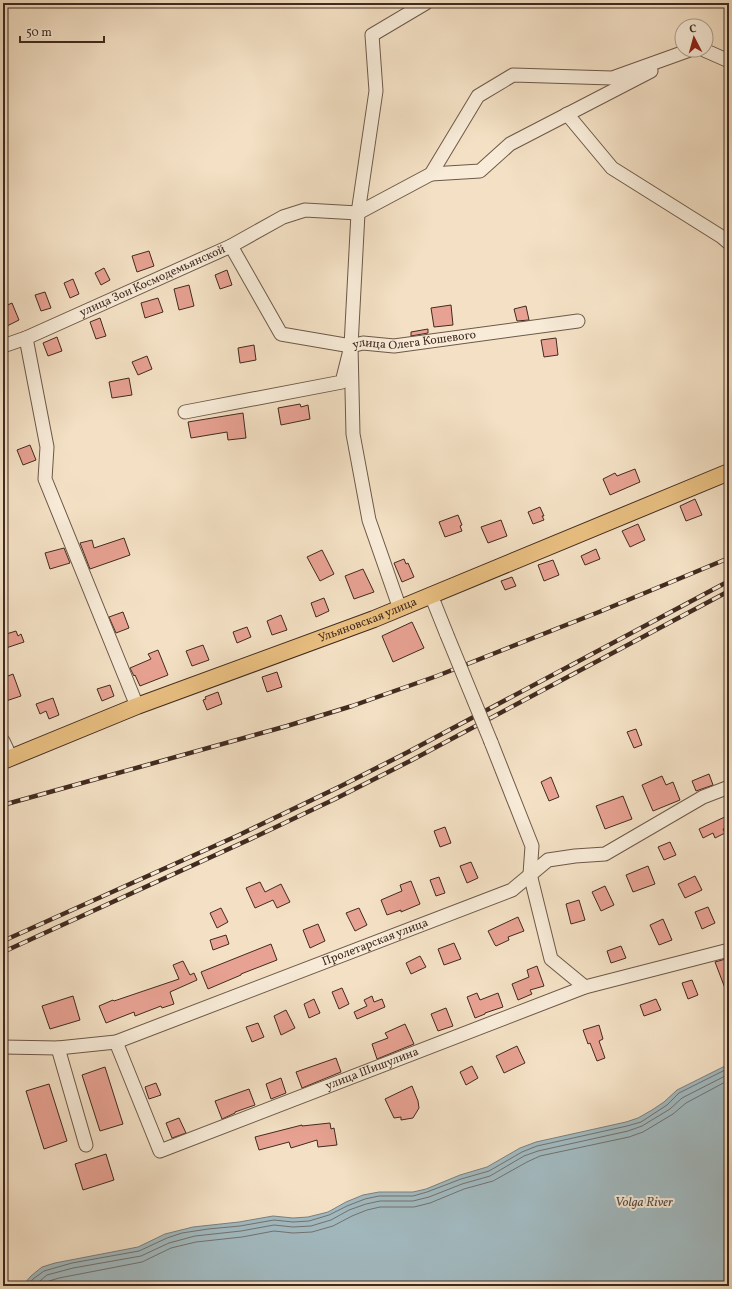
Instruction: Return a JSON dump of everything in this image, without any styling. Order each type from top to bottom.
[{"type":"main road","name":"Ульяновская улица","points":[[7,759],[137,706],[400,609],[729,472]]},
{"type":"street","points":[[400,609],[369,520],[366,504],[353,434],[351,346],[358,213],[376,91],[372,36],[426,3]]},
{"type":"street","points":[[714,54],[729,61]]},
{"type":"street","points":[[431,174],[478,96],[513,75],[612,78],[674,56]]},
{"type":"street","points":[[232,246],[283,217],[305,210],[358,213],[431,174],[480,171],[510,144],[676,58]]},
{"type":"street","points":[[567,114],[612,168],[722,237],[729,243]]},
{"type":"street","name":"улица Зои Космодемьянской","points":[[3,346],[26,338],[232,246],[282,334],[351,346]]},
{"type":"street","name":"улица Олега Кошевого","points":[[185,412],[342,382],[351,346],[363,343],[394,346],[578,322]]},
{"type":"street","points":[[26,338],[47,447],[45,479],[137,706]]},
{"type":"street","points":[[431,595],[532,846],[530,874],[551,959],[585,987]]},
{"type":"street","points":[[3,741],[7,759]]},
{"type":"street","name":"Пролетарская улица","points":[[3,1048],[58,1048],[116,1042],[512,890],[548,860],[605,854],[703,797],[729,787]]},
{"type":"street","name":"улица Шишулина","points":[[116,1042],[160,1151],[585,987],[729,950]]},
{"type":"street","points":[[58,1048],[86,1145]]},
{"type":"water","name":"Volga River","points":[[729,1064],[729,1286],[22,1286],[42,1267],[55,1263],[138,1247],[165,1234],[193,1227],[239,1222],[273,1216],[293,1218],[308,1217],[328,1212],[363,1195],[379,1192],[413,1192],[426,1189],[460,1175],[487,1167],[520,1148],[536,1142],[638,1118],[664,1102],[677,1090]]},
{"type":"building","points":[[149,251],[154,266],[137,272],[132,256]]},
{"type":"building","points":[[104,268],[110,280],[101,285],[95,273]]},
{"type":"building","points":[[227,270],[232,285],[220,289],[215,275]]},
{"type":"building","points":[[73,279],[79,294],[70,298],[64,283]]},
{"type":"building","points":[[189,285],[194,306],[179,310],[174,289]]},
{"type":"building","points":[[45,292],[51,308],[41,311],[35,295]]},
{"type":"building","points":[[158,298],[163,312],[145,318],[141,303]]},
{"type":"building","points":[[12,303],[19,320],[3,328],[3,307]]},
{"type":"building","points":[[451,305],[453,325],[434,327],[431,308]]},
{"type":"building","points":[[526,306],[529,320],[517,321],[514,309]]},
{"type":"building","points":[[100,318],[106,336],[96,339],[90,322]]},
{"type":"building","points":[[428,329],[428,333],[411,336],[411,332]]},
{"type":"building","points":[[57,337],[62,351],[48,356],[43,343]]},
{"type":"building","points":[[556,338],[558,355],[544,357],[541,340]]},
{"type":"building","points":[[254,345],[256,360],[240,363],[238,348]]},
{"type":"building","points":[[147,356],[152,369],[138,375],[132,362]]},
{"type":"building","points":[[129,378],[132,395],[112,398],[109,382]]},
{"type":"building","points":[[300,404],[301,407],[308,405],[310,419],[281,425],[278,408]]},
{"type":"building","points":[[243,413],[246,438],[228,440],[227,432],[191,438],[188,422]]},
{"type":"building","points":[[30,445],[36,460],[23,465],[17,450]]},
{"type":"building","points":[[635,469],[640,482],[610,495],[603,479],[615,473],[617,476]]},
{"type":"building","points":[[695,499],[702,515],[686,521],[680,506]]},
{"type":"building","points":[[540,507],[544,520],[533,524],[528,512]]},
{"type":"building","points":[[458,515],[462,525],[460,526],[462,531],[445,537],[439,522]]},
{"type":"building","points":[[501,520],[507,536],[488,543],[481,527]]},
{"type":"building","points":[[638,524],[645,540],[630,547],[622,531]]},
{"type":"building","points":[[124,538],[130,555],[90,569],[80,543],[92,540],[94,548]]},
{"type":"building","points":[[64,548],[70,563],[50,569],[45,553]]},
{"type":"building","points":[[596,549],[600,559],[585,565],[581,556]]},
{"type":"building","points":[[322,550],[334,574],[320,581],[307,557]]},
{"type":"building","points":[[404,559],[406,564],[408,563],[414,577],[402,582],[394,563]]},
{"type":"building","points":[[553,560],[559,575],[544,581],[538,565]]},
{"type":"building","points":[[363,569],[374,592],[354,599],[345,576]]},
{"type":"building","points":[[512,577],[516,586],[505,590],[501,581]]},
{"type":"building","points":[[324,598],[329,611],[316,617],[311,603]]},
{"type":"building","points":[[123,612],[129,628],[116,633],[109,617]]},
{"type":"building","points":[[281,615],[287,630],[272,635],[267,621]]},
{"type":"building","points":[[412,622],[424,648],[393,662],[382,636]]},
{"type":"building","points":[[247,627],[251,637],[237,643],[233,632]]},
{"type":"building","points":[[16,631],[18,636],[21,634],[24,642],[3,649],[3,635]]},
{"type":"building","points":[[203,645],[209,660],[192,666],[186,651]]},
{"type":"building","points":[[158,650],[168,675],[140,686],[130,668],[151,659],[148,654]]},
{"type":"building","points":[[277,672],[282,687],[267,692],[262,677]]},
{"type":"building","points":[[13,674],[21,696],[3,702],[3,678]]},
{"type":"building","points":[[110,685],[114,696],[102,701],[97,689]]},
{"type":"building","points":[[218,692],[222,704],[207,710],[203,700],[206,699],[205,697]]},
{"type":"building","points":[[53,698],[59,715],[49,719],[46,711],[40,714],[36,704]]},
{"type":"building","points":[[636,729],[642,745],[634,748],[627,732]]},
{"type":"building","points":[[709,774],[713,785],[696,791],[692,781]]},
{"type":"building","points":[[662,776],[666,785],[673,782],[680,800],[653,811],[642,785]]},
{"type":"building","points":[[551,777],[559,797],[549,801],[541,782]]},
{"type":"building","points":[[623,796],[632,819],[605,829],[596,806]]},
{"type":"building","points":[[729,815],[729,826],[723,829],[725,833],[715,838],[713,833],[703,838],[699,829]]},
{"type":"building","points":[[445,827],[451,843],[440,847],[434,831]]},
{"type":"building","points":[[670,842],[676,855],[664,860],[658,847]]},
{"type":"building","points":[[471,862],[478,878],[467,883],[460,866]]},
{"type":"building","points":[[648,866],[655,884],[633,892],[626,875]]},
{"type":"building","points":[[695,876],[702,890],[685,898],[678,884]]},
{"type":"building","points":[[439,877],[445,893],[436,896],[430,880]]},
{"type":"building","points":[[411,881],[420,904],[401,912],[401,910],[387,915],[381,900],[402,891],[400,885]]},
{"type":"building","points":[[260,882],[265,892],[281,884],[290,902],[277,908],[273,900],[255,908],[246,888]]},
{"type":"building","points":[[605,886],[614,905],[601,911],[592,892]]},
{"type":"building","points":[[579,900],[585,920],[571,924],[566,904]]},
{"type":"building","points":[[708,907],[715,923],[702,929],[695,912]]},
{"type":"building","points":[[221,908],[228,922],[217,928],[210,913]]},
{"type":"building","points":[[359,908],[367,925],[355,931],[346,913]]},
{"type":"building","points":[[518,917],[524,931],[508,937],[509,940],[496,946],[488,931]]},
{"type":"building","points":[[663,919],[672,940],[659,945],[650,925]]},
{"type":"building","points":[[318,924],[325,941],[310,948],[303,930]]},
{"type":"building","points":[[226,935],[229,944],[213,950],[210,940]]},
{"type":"building","points":[[454,943],[461,959],[444,965],[438,949]]},
{"type":"building","points":[[271,944],[277,960],[208,989],[201,972]]},
{"type":"building","points":[[621,946],[626,958],[611,963],[607,951]]},
{"type":"building","points":[[420,956],[426,967],[411,974],[406,963]]},
{"type":"building","points":[[729,958],[729,996],[728,996],[715,962]]},
{"type":"building","points":[[183,961],[190,975],[194,973],[197,980],[170,992],[174,1004],[162,1008],[161,1006],[135,1016],[134,1012],[106,1023],[99,1006],[113,1000],[114,1001],[179,979],[173,965]]},
{"type":"building","points":[[537,966],[544,986],[530,990],[532,994],[518,1000],[512,984],[529,977],[527,970]]},
{"type":"building","points":[[692,980],[698,995],[688,999],[682,983]]},
{"type":"building","points":[[342,988],[349,1004],[339,1009],[332,992]]},
{"type":"building","points":[[477,993],[480,1000],[498,993],[503,1007],[475,1018],[467,997]]},
{"type":"building","points":[[73,996],[80,1020],[50,1029],[42,1006]]},
{"type":"building","points":[[372,996],[374,1002],[382,999],[385,1007],[357,1019],[354,1012],[367,1006],[364,1000]]},
{"type":"building","points":[[314,999],[320,1013],[309,1018],[304,1004]]},
{"type":"building","points":[[656,999],[661,1010],[644,1016],[640,1005]]},
{"type":"building","points":[[446,1008],[453,1026],[438,1031],[431,1014]]},
{"type":"building","points":[[286,1010],[295,1028],[281,1035],[274,1016]]},
{"type":"building","points":[[258,1023],[264,1037],[252,1042],[246,1027]]},
{"type":"building","points":[[405,1024],[414,1044],[377,1059],[372,1044],[388,1038],[385,1033]]},
{"type":"building","points":[[599,1025],[603,1039],[599,1041],[605,1058],[597,1061],[590,1043],[588,1044],[583,1030]]},
{"type":"building","points":[[517,1046],[525,1063],[504,1073],[496,1056]]},
{"type":"building","points":[[336,1058],[341,1072],[302,1088],[296,1072]]},
{"type":"building","points":[[472,1066],[478,1078],[466,1085],[460,1072]]},
{"type":"building","points":[[105,1067],[123,1124],[100,1131],[82,1075]]},
{"type":"building","points":[[281,1078],[286,1093],[271,1099],[266,1084]]},
{"type":"building","points":[[156,1083],[161,1095],[149,1099],[145,1087]]},
{"type":"building","points":[[49,1084],[67,1141],[44,1149],[26,1091]]},
{"type":"building","points":[[412,1086],[419,1108],[413,1118],[401,1120],[401,1117],[394,1118],[385,1099]]},
{"type":"building","points":[[249,1089],[255,1105],[235,1112],[222,1119],[215,1101]]},
{"type":"building","points":[[179,1118],[186,1133],[172,1138],[166,1123]]},
{"type":"building","points":[[330,1123],[331,1129],[334,1128],[337,1145],[318,1147],[317,1140],[291,1148],[289,1142],[259,1150],[255,1137],[302,1125]]},
{"type":"building","points":[[106,1154],[114,1180],[83,1190],[75,1164]]},
{"type":"railway","points":[[3,805],[287,726],[352,706],[437,676],[599,612],[729,558]]},
{"type":"railway","points":[[3,941],[239,835],[341,786],[408,752],[729,581]]},
{"type":"railway","points":[[3,952],[335,799],[412,760],[729,591]]}]
